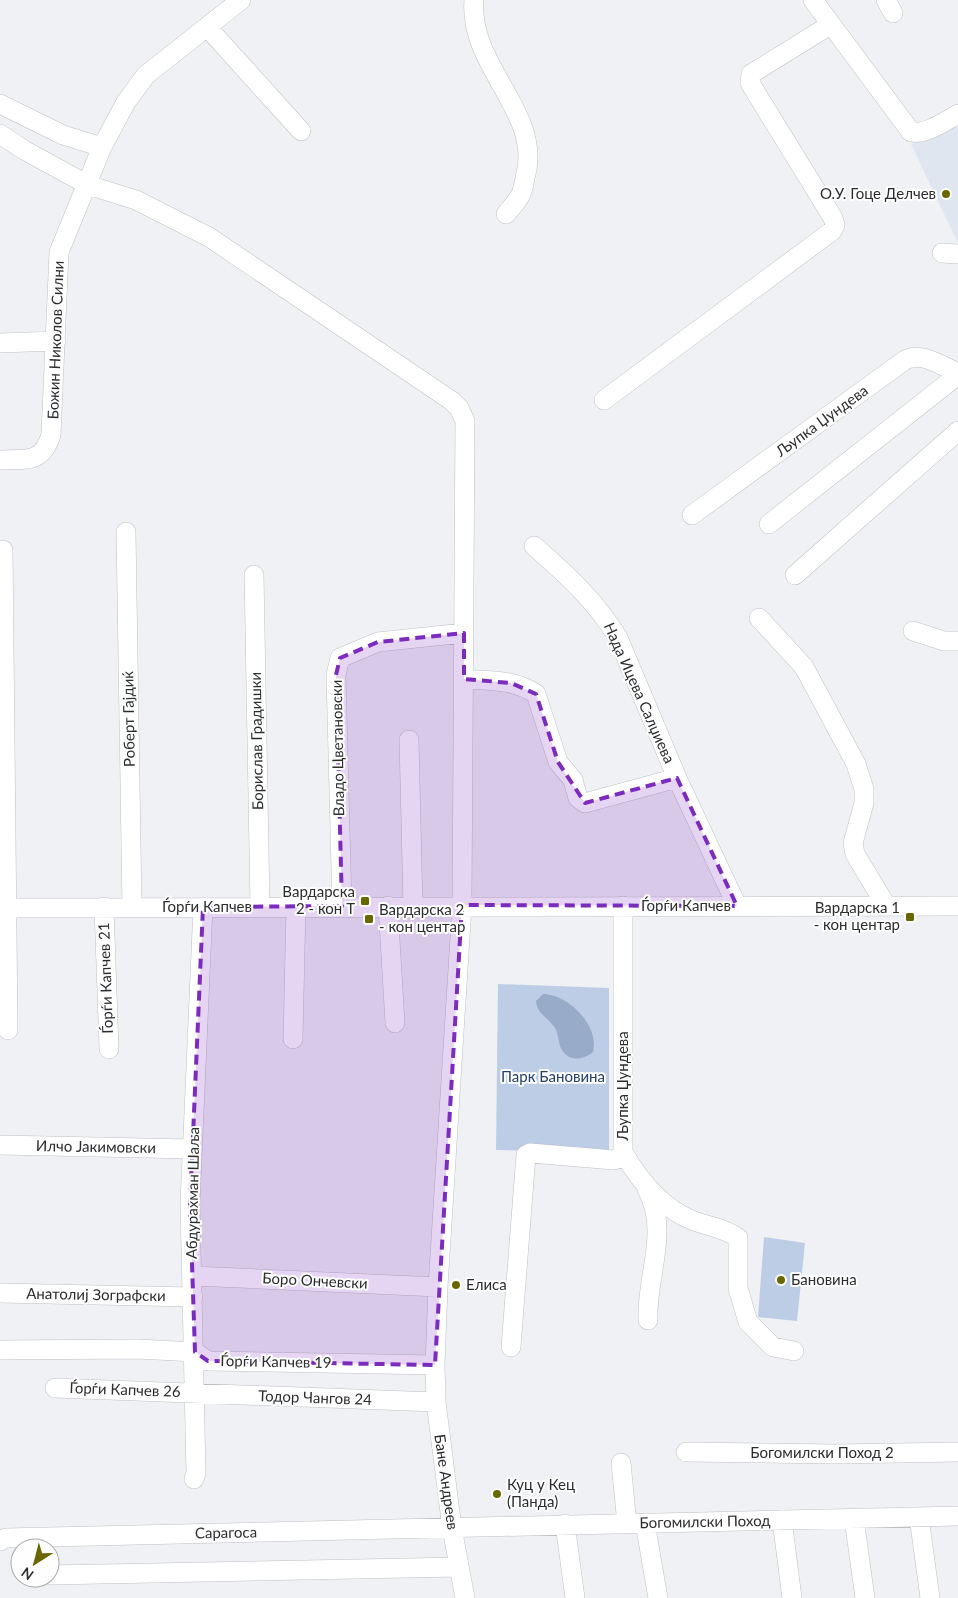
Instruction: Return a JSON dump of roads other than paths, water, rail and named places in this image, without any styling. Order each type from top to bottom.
[{"type":"street","points":[[0,104],[63,135],[102,147],[136,86],[162,60],[241,0]]},
{"type":"street","points":[[474,0],[475,25],[482,48],[493,72],[521,121],[529,153],[528,171],[521,196],[506,214]]},
{"type":"street","points":[[813,0],[911,132],[917,133],[925,130],[958,114]]},
{"type":"street","points":[[604,400],[832,231],[835,225],[833,218],[750,83],[751,74],[830,24]]},
{"type":"street","points":[[207,27],[301,131]]},
{"type":"street","points":[[0,134],[24,150],[88,185],[136,200],[209,236],[452,401],[459,408],[465,421],[462,906],[438,1287],[435,1364]]},
{"type":"street","name":"Божин Николов Силни","points":[[0,460],[36,458],[44,452],[51,436],[59,252],[66,230],[88,185],[102,147]]},
{"type":"street","points":[[0,343],[56,342]]},
{"type":"street","name":"Љупка Џундева","points":[[692,515],[905,360],[913,356],[921,357],[958,374],[769,524]]},
{"type":"street","points":[[795,575],[958,432]]},
{"type":"street","name":"Роберт Гајдиќ","points":[[126,532],[132,907]]},
{"type":"street","name":"Нада Ицева Салџиева","points":[[534,546],[573,580],[605,618],[618,638],[677,778],[737,906]]},
{"type":"street","points":[[3,550],[4,908],[8,1030]]},
{"type":"street","name":"Борислав Градишки","points":[[254,575],[260,906]]},
{"type":"street","points":[[759,618],[804,667],[856,764],[864,789],[864,803],[854,843],[855,854],[885,904]]},
{"type":"street","points":[[913,631],[944,641],[958,641]]},
{"type":"street","name":"Владо Цветановски","points":[[342,906],[336,675],[340,658],[378,642],[464,633]]},
{"type":"street","name":"Нада Ицева Салџиева","points":[[464,679],[521,685],[536,694],[558,762],[573,780],[578,798],[585,803],[677,778]]},
{"type":"street","points":[[409,740],[413,906]]},
{"type":"street","name":"Ѓорѓи Капчев","points":[[4,908],[885,904],[958,906]]},
{"type":"street","name":"Абдурахман Шаља","points":[[194,1479],[196,1473],[195,1393],[190,1204],[203,906]]},
{"type":"street","points":[[293,1039],[296,906]]},
{"type":"street","points":[[388,906],[395,1023]]},
{"type":"street","name":"Љупка Џундева","points":[[511,1347],[526,1155],[530,1153],[614,1160],[620,1158],[623,1152],[623,906]]},
{"type":"street","name":"Ѓорѓи Капчев 21","points":[[104,907],[109,1049]]},
{"type":"street","name":"Илчо Јакимовски","points":[[0,1145],[192,1149]]},
{"type":"street","points":[[623,1152],[652,1201],[656,1224],[655,1264],[648,1294],[648,1320]]},
{"type":"street","points":[[642,1182],[666,1205],[690,1220],[738,1238],[738,1288],[748,1322],[773,1347],[794,1350]]},
{"type":"street","name":"Боро Ончевски","points":[[193,1276],[438,1287]]},
{"type":"street","name":"Анатолиј Зографски","points":[[0,1293],[193,1297]]},
{"type":"street","name":"Ѓорѓи Капчев 19","points":[[0,1350],[138,1348],[194,1352],[208,1361],[435,1364]]},
{"type":"street","name":"Бане Андреев","points":[[435,1364],[436,1402],[452,1528],[465,1598]]},
{"type":"street","name":"Ѓорѓи Капчев 26","points":[[54,1388],[195,1393]]},
{"type":"street","name":"Тодор Чангов 24","points":[[195,1393],[436,1402]]},
{"type":"street","name":"Богомилски Поход 2","points":[[686,1452],[835,1454],[958,1452]]},
{"type":"street","name":"Богомилски Поход","points":[[621,1464],[636,1524]]},
{"type":"street","name":"Богомилски Поход","points":[[452,1528],[958,1516]]},
{"type":"street","points":[[919,1517],[930,1598]]},
{"type":"street","points":[[854,1519],[865,1598]]},
{"type":"street","name":"Богомилски Поход","points":[[782,1520],[792,1598]]},
{"type":"street","points":[[565,1524],[575,1598]]},
{"type":"street","points":[[636,1524],[658,1598]]},
{"type":"street","name":"Сарагоса","points":[[0,1541],[6,1538],[452,1528]]},
{"type":"street","points":[[60,1575],[459,1567]]},
{"type":"place","name":"О.У. Гоце Делчев","points":[[946,194]]},
{"type":"place","name":"Вардарска 2 - кон Т","points":[[365,901]]},
{"type":"place","name":"Вардарска 1 - кон центар","points":[[910,917]]},
{"type":"place","name":"Вардарска 2 - кон центар","points":[[369,919]]},
{"type":"place","name":"Бановина","points":[[781,1280]]},
{"type":"place","name":"Елиса","points":[[456,1285]]},
{"type":"place","name":"Куц у Кец (Панда)","points":[[497,1494]]},
{"type":"park label","name":"Парк Бановина","points":[[553,1077]]}]
